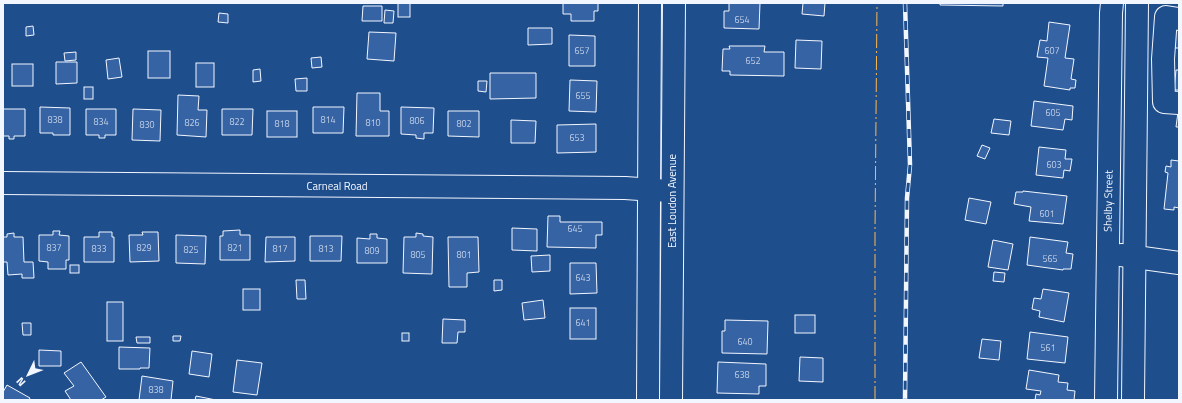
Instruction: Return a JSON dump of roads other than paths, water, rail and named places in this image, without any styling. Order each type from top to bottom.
[{"type":"street","name":"East Loudon Avenue","points":[[648,400],[650,3]]},
{"type":"street","name":"East Loudon Avenue","points":[[671,400],[674,3]]},
{"type":"street","name":"Shelby Street","points":[[1106,400],[1112,3]]},
{"type":"street","points":[[1133,400],[1137,3]]},
{"type":"street","points":[[1171,13],[1171,60],[1164,102],[1179,104]]},
{"type":"street","name":"Carneal Road","points":[[3,183],[672,191]]},
{"type":"street","points":[[1108,254],[1179,263]]},
{"type":"railway","points":[[905,3],[910,165],[907,198],[905,400]]}]
